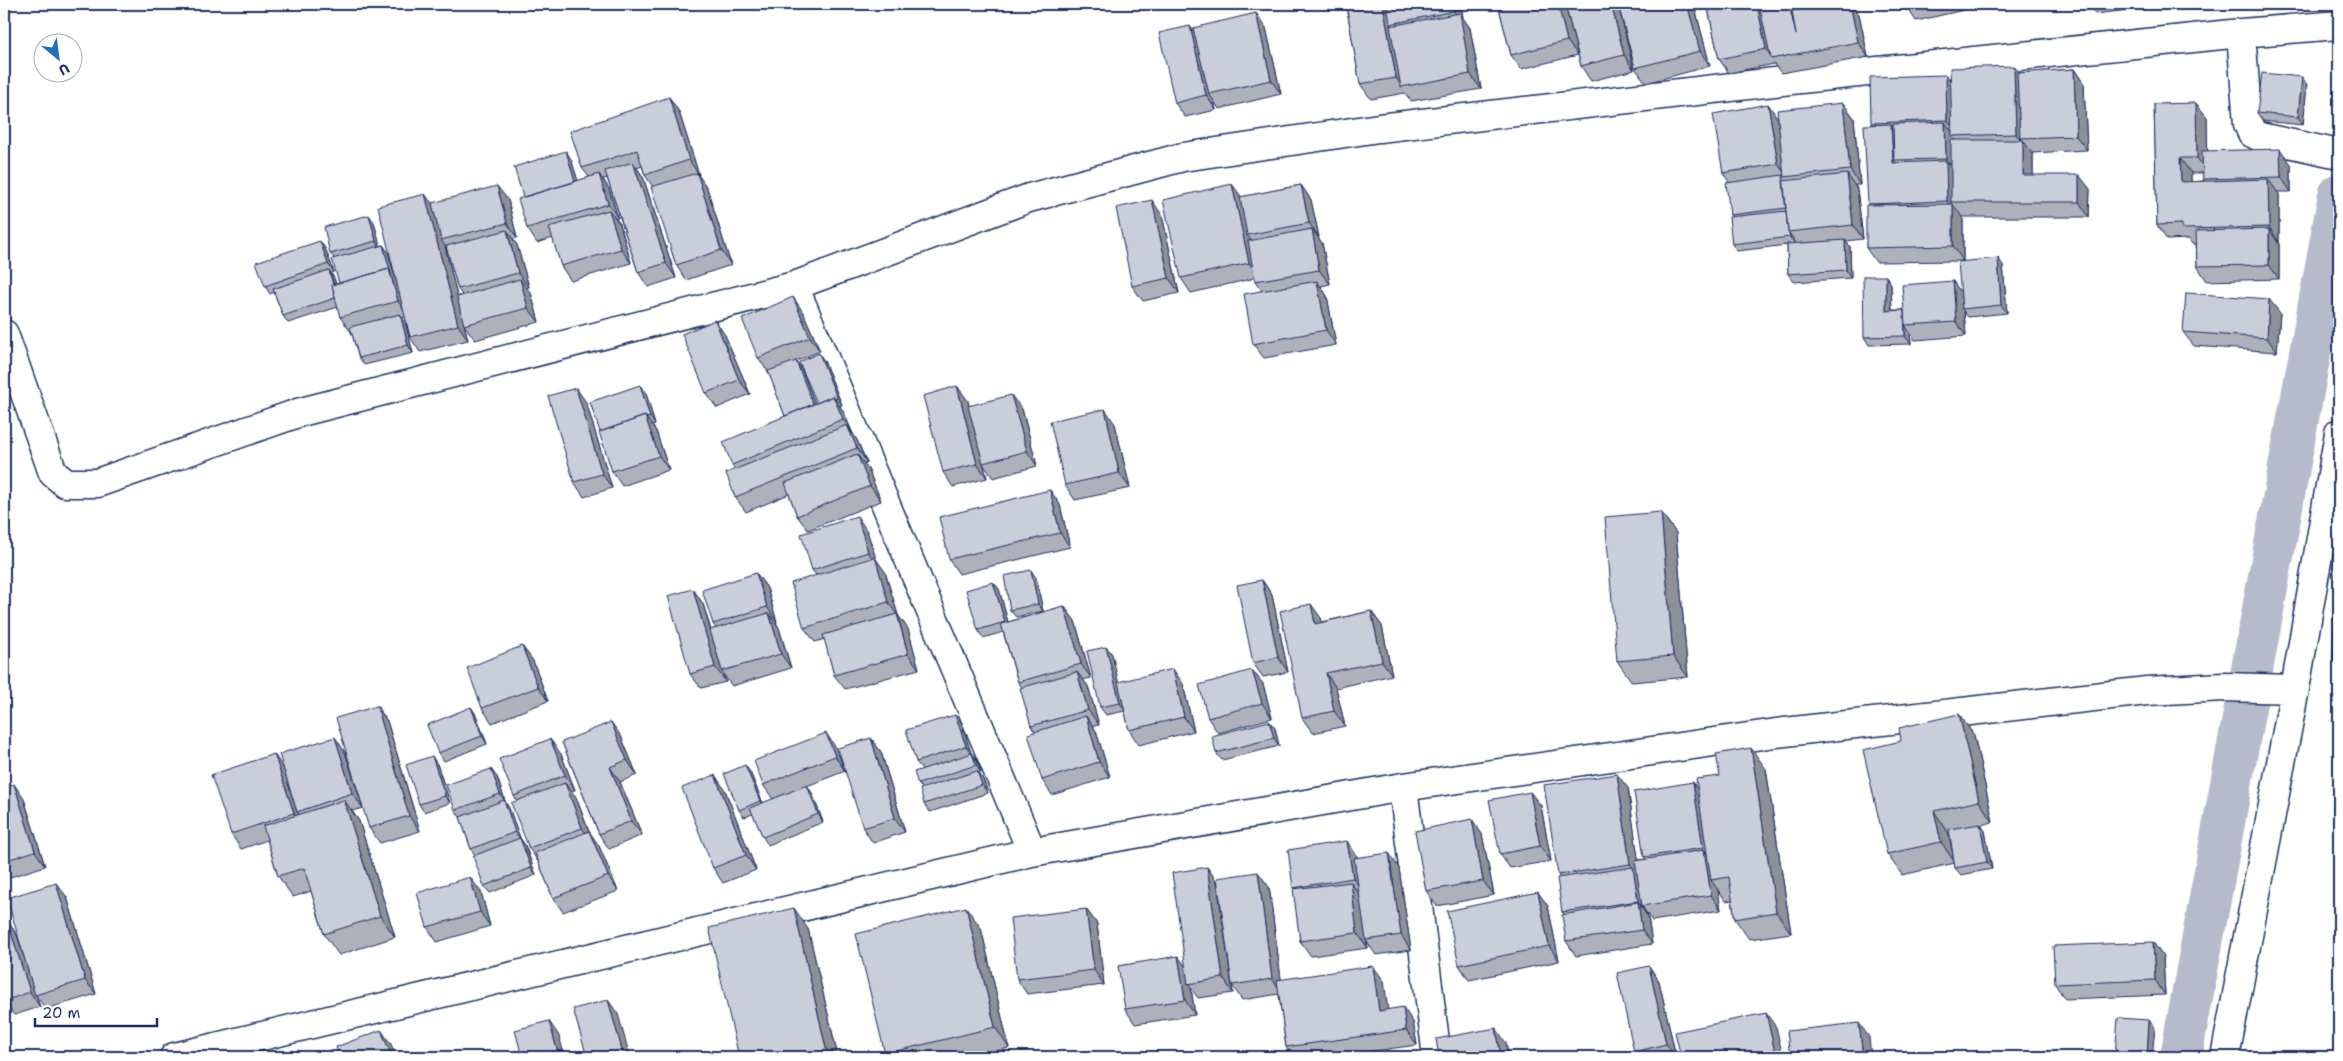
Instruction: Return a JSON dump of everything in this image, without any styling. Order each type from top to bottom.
[{"type":"street","points":[[4,334],[52,473],[66,483],[97,483],[301,412],[794,286],[1029,198],[1183,157],[1438,121],[1791,80],[2339,24]]},
{"type":"street","points":[[2241,33],[2248,124],[2252,132],[2260,137],[2334,153]]},
{"type":"street","points":[[794,286],[1032,852]]},
{"type":"street","points":[[2225,1057],[2295,689],[2339,433]]},
{"type":"street","points":[[174,1057],[1032,852],[1403,787],[1776,733],[2147,691],[2224,686],[2295,689]]},
{"type":"street","points":[[1403,787],[1437,1057]]},
{"type":"building","points":[[1346,4],[1383,4],[1396,78],[1360,84]]},
{"type":"building","points":[[1387,4],[1453,4],[1454,11],[1390,24]]},
{"type":"building","points":[[1498,4],[1558,4],[1567,41],[1511,55]]},
{"type":"building","points":[[1565,4],[1611,4],[1624,55],[1581,66]]},
{"type":"building","points":[[1618,4],[1687,4],[1700,51],[1635,68]]},
{"type":"building","points":[[1707,4],[1757,4],[1766,49],[1719,59]]},
{"type":"building","points":[[1759,4],[1789,4],[1796,35],[1792,11],[1826,4],[1850,4],[1858,42],[1771,59]]},
{"type":"building","points":[[1791,4],[1812,4],[1792,8]]},
{"type":"building","points":[[1256,13],[1271,80],[1209,94],[1193,28]]},
{"type":"building","points":[[1460,13],[1470,74],[1401,87],[1390,26]]},
{"type":"building","points":[[1190,26],[1206,95],[1175,103],[1159,33]]},
{"type":"building","points":[[2014,66],[2016,134],[1952,136],[1950,68]]},
{"type":"building","points":[[2074,69],[2076,136],[2020,138],[2017,73]]},
{"type":"building","points":[[2262,73],[2302,77],[2298,117],[2257,113]]},
{"type":"building","points":[[1946,75],[1947,120],[1871,123],[1870,77]]},
{"type":"building","points":[[669,97],[689,160],[645,175],[637,150],[582,168],[570,131]]},
{"type":"building","points":[[1843,103],[1850,170],[1784,177],[1777,110]]},
{"type":"building","points":[[2196,103],[2197,158],[2180,158],[2181,182],[2268,179],[2269,227],[2182,229],[2182,224],[2157,225],[2154,104]]},
{"type":"building","points":[[1768,104],[1778,164],[1723,173],[1713,114]]},
{"type":"building","points":[[1945,122],[1946,159],[1894,160],[1893,124]]},
{"type":"building","points":[[1891,124],[1893,163],[1946,161],[1947,201],[1868,204],[1864,125]]},
{"type":"building","points":[[1951,140],[2023,140],[2023,175],[2079,175],[2079,202],[1951,202]]},
{"type":"building","points":[[2280,149],[2281,177],[2203,179],[2202,151]]},
{"type":"building","points":[[566,151],[575,182],[523,197],[514,167]]},
{"type":"building","points":[[633,162],[666,263],[638,272],[605,171]]},
{"type":"building","points":[[697,173],[721,250],[676,265],[651,187]]},
{"type":"building","points":[[599,174],[608,204],[527,228],[518,199]]},
{"type":"building","points":[[1847,174],[1853,225],[1788,232],[1783,181]]},
{"type":"building","points":[[1783,175],[1786,208],[1730,215],[1726,183]]},
{"type":"building","points":[[1232,184],[1249,263],[1181,278],[1163,200]]},
{"type":"building","points":[[1301,185],[1309,223],[1247,235],[1240,197]]},
{"type":"building","points":[[497,186],[507,223],[441,240],[432,203]]},
{"type":"building","points":[[425,194],[458,325],[410,337],[378,206]]},
{"type":"building","points":[[1152,200],[1169,278],[1132,286],[1116,208]]},
{"type":"building","points":[[1953,204],[1953,246],[1866,248],[1866,205]]},
{"type":"building","points":[[609,210],[621,249],[561,266],[549,227]]},
{"type":"building","points":[[1786,211],[1790,237],[1732,244],[1729,217]]},
{"type":"building","points":[[369,215],[376,241],[330,254],[324,227]]},
{"type":"building","points":[[1312,229],[1319,270],[1255,281],[1248,241]]},
{"type":"building","points":[[2269,229],[2269,265],[2197,266],[2196,231]]},
{"type":"building","points":[[507,230],[518,273],[458,289],[446,246]]},
{"type":"building","points":[[1845,240],[1846,270],[1788,274],[1787,244]]},
{"type":"building","points":[[320,241],[328,264],[265,286],[256,262]]},
{"type":"building","points":[[383,245],[391,274],[389,269],[339,283],[332,259]]},
{"type":"building","points":[[1998,258],[2001,305],[1962,309],[1958,262]]},
{"type":"building","points":[[389,269],[398,301],[340,317],[332,285]]},
{"type":"building","points":[[329,270],[335,298],[283,316],[273,289]]},
{"type":"building","points":[[1863,276],[1886,276],[1886,311],[1904,310],[1905,336],[1864,337]]},
{"type":"building","points":[[520,279],[528,308],[464,325],[457,297]]},
{"type":"building","points":[[1317,281],[1326,330],[1253,344],[1244,294]]},
{"type":"building","points":[[1953,281],[1956,322],[1905,325],[1902,285]]},
{"type":"building","points":[[2186,293],[2269,299],[2267,338],[2183,332]]},
{"type":"building","points":[[793,297],[810,337],[758,358],[742,319]]},
{"type":"building","points":[[400,314],[408,345],[359,358],[350,327]]},
{"type":"building","points":[[715,320],[739,380],[706,393],[682,334]]},
{"type":"building","points":[[819,353],[837,398],[835,399],[833,396],[817,403],[799,362]]},
{"type":"building","points":[[796,361],[813,404],[785,416],[768,371]]},
{"type":"building","points":[[640,385],[650,417],[647,418],[645,416],[600,432],[590,402]]},
{"type":"building","points":[[957,386],[977,464],[943,472],[923,396]]},
{"type":"building","points":[[576,388],[602,474],[574,482],[548,396]]},
{"type":"building","points":[[1011,395],[1027,451],[983,463],[968,406]]},
{"type":"building","points":[[833,396],[843,419],[732,465],[723,442]]},
{"type":"building","points":[[1105,409],[1119,473],[1065,485],[1050,421]]},
{"type":"building","points":[[645,416],[659,456],[612,471],[599,432]]},
{"type":"building","points":[[847,425],[857,448],[735,497],[726,473]]},
{"type":"building","points":[[857,454],[870,486],[797,516],[785,483]]},
{"type":"building","points":[[1050,490],[1060,533],[949,559],[939,517]]},
{"type":"building","points":[[1661,512],[1673,656],[1617,661],[1605,517]]},
{"type":"building","points":[[857,516],[868,552],[812,570],[801,534]]},
{"type":"building","points":[[875,557],[888,602],[804,628],[791,583]]},
{"type":"building","points":[[2335,567],[2339,567],[2339,659],[2333,659]]},
{"type":"building","points":[[1031,570],[1038,604],[1010,610],[1004,576]]},
{"type":"building","points":[[756,573],[767,607],[713,624],[702,590]]},
{"type":"building","points":[[1262,580],[1278,657],[1253,663],[1237,585]]},
{"type":"building","points":[[993,582],[1005,622],[978,630],[966,590]]},
{"type":"building","points":[[693,589],[715,667],[690,674],[668,596]]},
{"type":"building","points":[[1311,604],[1315,624],[1371,611],[1382,661],[1326,673],[1334,711],[1302,718],[1280,611]]},
{"type":"building","points":[[1064,606],[1081,664],[1018,682],[1001,624]]},
{"type":"building","points":[[769,613],[781,654],[722,671],[710,630]]},
{"type":"building","points":[[897,614],[908,654],[834,675],[823,635]]},
{"type":"building","points":[[522,646],[538,687],[482,708],[467,668]]},
{"type":"building","points":[[1106,647],[1120,703],[1100,707],[1087,651]]},
{"type":"building","points":[[1173,669],[1184,717],[1129,730],[1118,682]]},
{"type":"building","points":[[1252,670],[1262,703],[1208,718],[1199,685]]},
{"type":"building","points":[[1077,672],[1088,710],[1031,726],[1020,688]]},
{"type":"building","points":[[377,706],[409,816],[369,828],[336,718]]},
{"type":"building","points":[[471,707],[482,736],[438,753],[427,725]]},
{"type":"building","points":[[1959,714],[1979,801],[1934,811],[1941,842],[1887,854],[1863,750],[1901,741],[1899,728]]},
{"type":"building","points":[[955,715],[966,746],[916,762],[906,730]]},
{"type":"building","points":[[1086,716],[1099,762],[1042,780],[1028,734]]},
{"type":"building","points":[[1269,721],[1274,738],[1216,753],[1212,736]]},
{"type":"building","points":[[611,722],[627,760],[610,767],[631,821],[599,834],[562,742]]},
{"type":"building","points":[[826,733],[835,756],[763,785],[754,761]]},
{"type":"building","points":[[335,737],[352,793],[297,812],[279,754]]},
{"type":"building","points":[[871,738],[895,818],[863,828],[838,748]]},
{"type":"building","points":[[550,739],[565,775],[514,796],[499,759]]},
{"type":"building","points":[[1751,748],[1776,912],[1735,919],[1729,877],[1711,880],[1696,779],[1720,776],[1716,754]]},
{"type":"building","points":[[972,753],[976,765],[918,784],[914,772]]},
{"type":"building","points":[[274,754],[294,813],[231,834],[211,775]]},
{"type":"building","points":[[432,756],[445,796],[419,804],[406,765]]},
{"type":"building","points":[[745,765],[760,801],[739,810],[724,774]]},
{"type":"building","points":[[491,769],[500,794],[455,810],[446,785]]},
{"type":"building","points":[[977,771],[982,785],[924,804],[920,789]]},
{"type":"building","points":[[1617,774],[1630,864],[1558,875],[1544,785]]},
{"type":"building","points":[[715,775],[746,855],[713,868],[682,788]]},
{"type":"building","points":[[1693,782],[1703,848],[1644,857],[1634,792]]},
{"type":"building","points":[[565,783],[582,828],[529,848],[511,803]]},
{"type":"building","points":[[14,784],[35,851],[4,861],[4,788]]},
{"type":"building","points":[[807,785],[818,814],[763,837],[750,808]]},
{"type":"building","points":[[1530,792],[1540,846],[1500,854],[1489,800]]},
{"type":"building","points":[[344,800],[380,916],[324,934],[304,868],[278,876],[263,826]]},
{"type":"building","points":[[504,800],[515,832],[471,849],[460,817]]},
{"type":"building","points":[[1472,819],[1483,881],[1426,891],[1415,831]]},
{"type":"building","points":[[1980,824],[1987,862],[1955,868],[1949,829]]},
{"type":"building","points":[[589,831],[608,876],[553,898],[535,853]]},
{"type":"building","points":[[520,838],[531,868],[484,886],[473,856]]},
{"type":"building","points":[[1347,841],[1353,878],[1293,888],[1288,850]]},
{"type":"building","points":[[1704,850],[1711,895],[1642,906],[1635,861]]},
{"type":"building","points":[[1389,853],[1401,935],[1366,940],[1354,858]]},
{"type":"building","points":[[1207,867],[1223,978],[1188,984],[1172,873]]},
{"type":"building","points":[[1633,867],[1638,901],[1562,912],[1557,878]]},
{"type":"building","points":[[1258,872],[1272,979],[1232,985],[1217,878]]},
{"type":"building","points":[[470,877],[480,912],[427,927],[417,893]]},
{"type":"building","points":[[1351,882],[1357,933],[1300,941],[1293,889]]},
{"type":"building","points":[[56,883],[85,980],[35,995],[7,898]]},
{"type":"building","points":[[1538,892],[1549,946],[1459,965],[1447,911]]},
{"type":"building","points":[[1638,902],[1642,930],[1566,941],[1562,915]]},
{"type":"building","points":[[966,907],[995,1027],[885,1054],[856,934]]},
{"type":"building","points":[[794,908],[827,1053],[809,1057],[739,1057],[709,928]]},
{"type":"building","points":[[1086,909],[1094,970],[1017,979],[1010,918]]},
{"type":"building","points":[[7,920],[30,992],[4,1001],[4,921]]},
{"type":"building","points":[[2153,942],[2155,980],[2055,984],[2053,946]]},
{"type":"building","points":[[1178,956],[1185,1000],[1125,1009],[1118,966]]},
{"type":"building","points":[[1373,966],[1379,1011],[1403,1007],[1406,1030],[1286,1047],[1277,980]]},
{"type":"building","points":[[1649,966],[1666,1044],[1634,1052],[1617,973]]},
{"type":"building","points":[[608,1000],[624,1057],[587,1057],[573,1009]]},
{"type":"building","points":[[1766,1013],[1776,1057],[1681,1057],[1675,1032]]},
{"type":"building","points":[[2118,1018],[2149,1020],[2147,1057],[2115,1057]]},
{"type":"building","points":[[549,1021],[559,1057],[522,1057],[515,1030]]},
{"type":"building","points":[[1859,1023],[1863,1057],[1790,1057],[1787,1031]]},
{"type":"building","points":[[1496,1028],[1501,1057],[1439,1057],[1436,1039]]},
{"type":"building","points":[[381,1030],[392,1057],[340,1057],[336,1047]]},
{"type":"waterway","points":[[2181,1057],[2339,195]]}]
